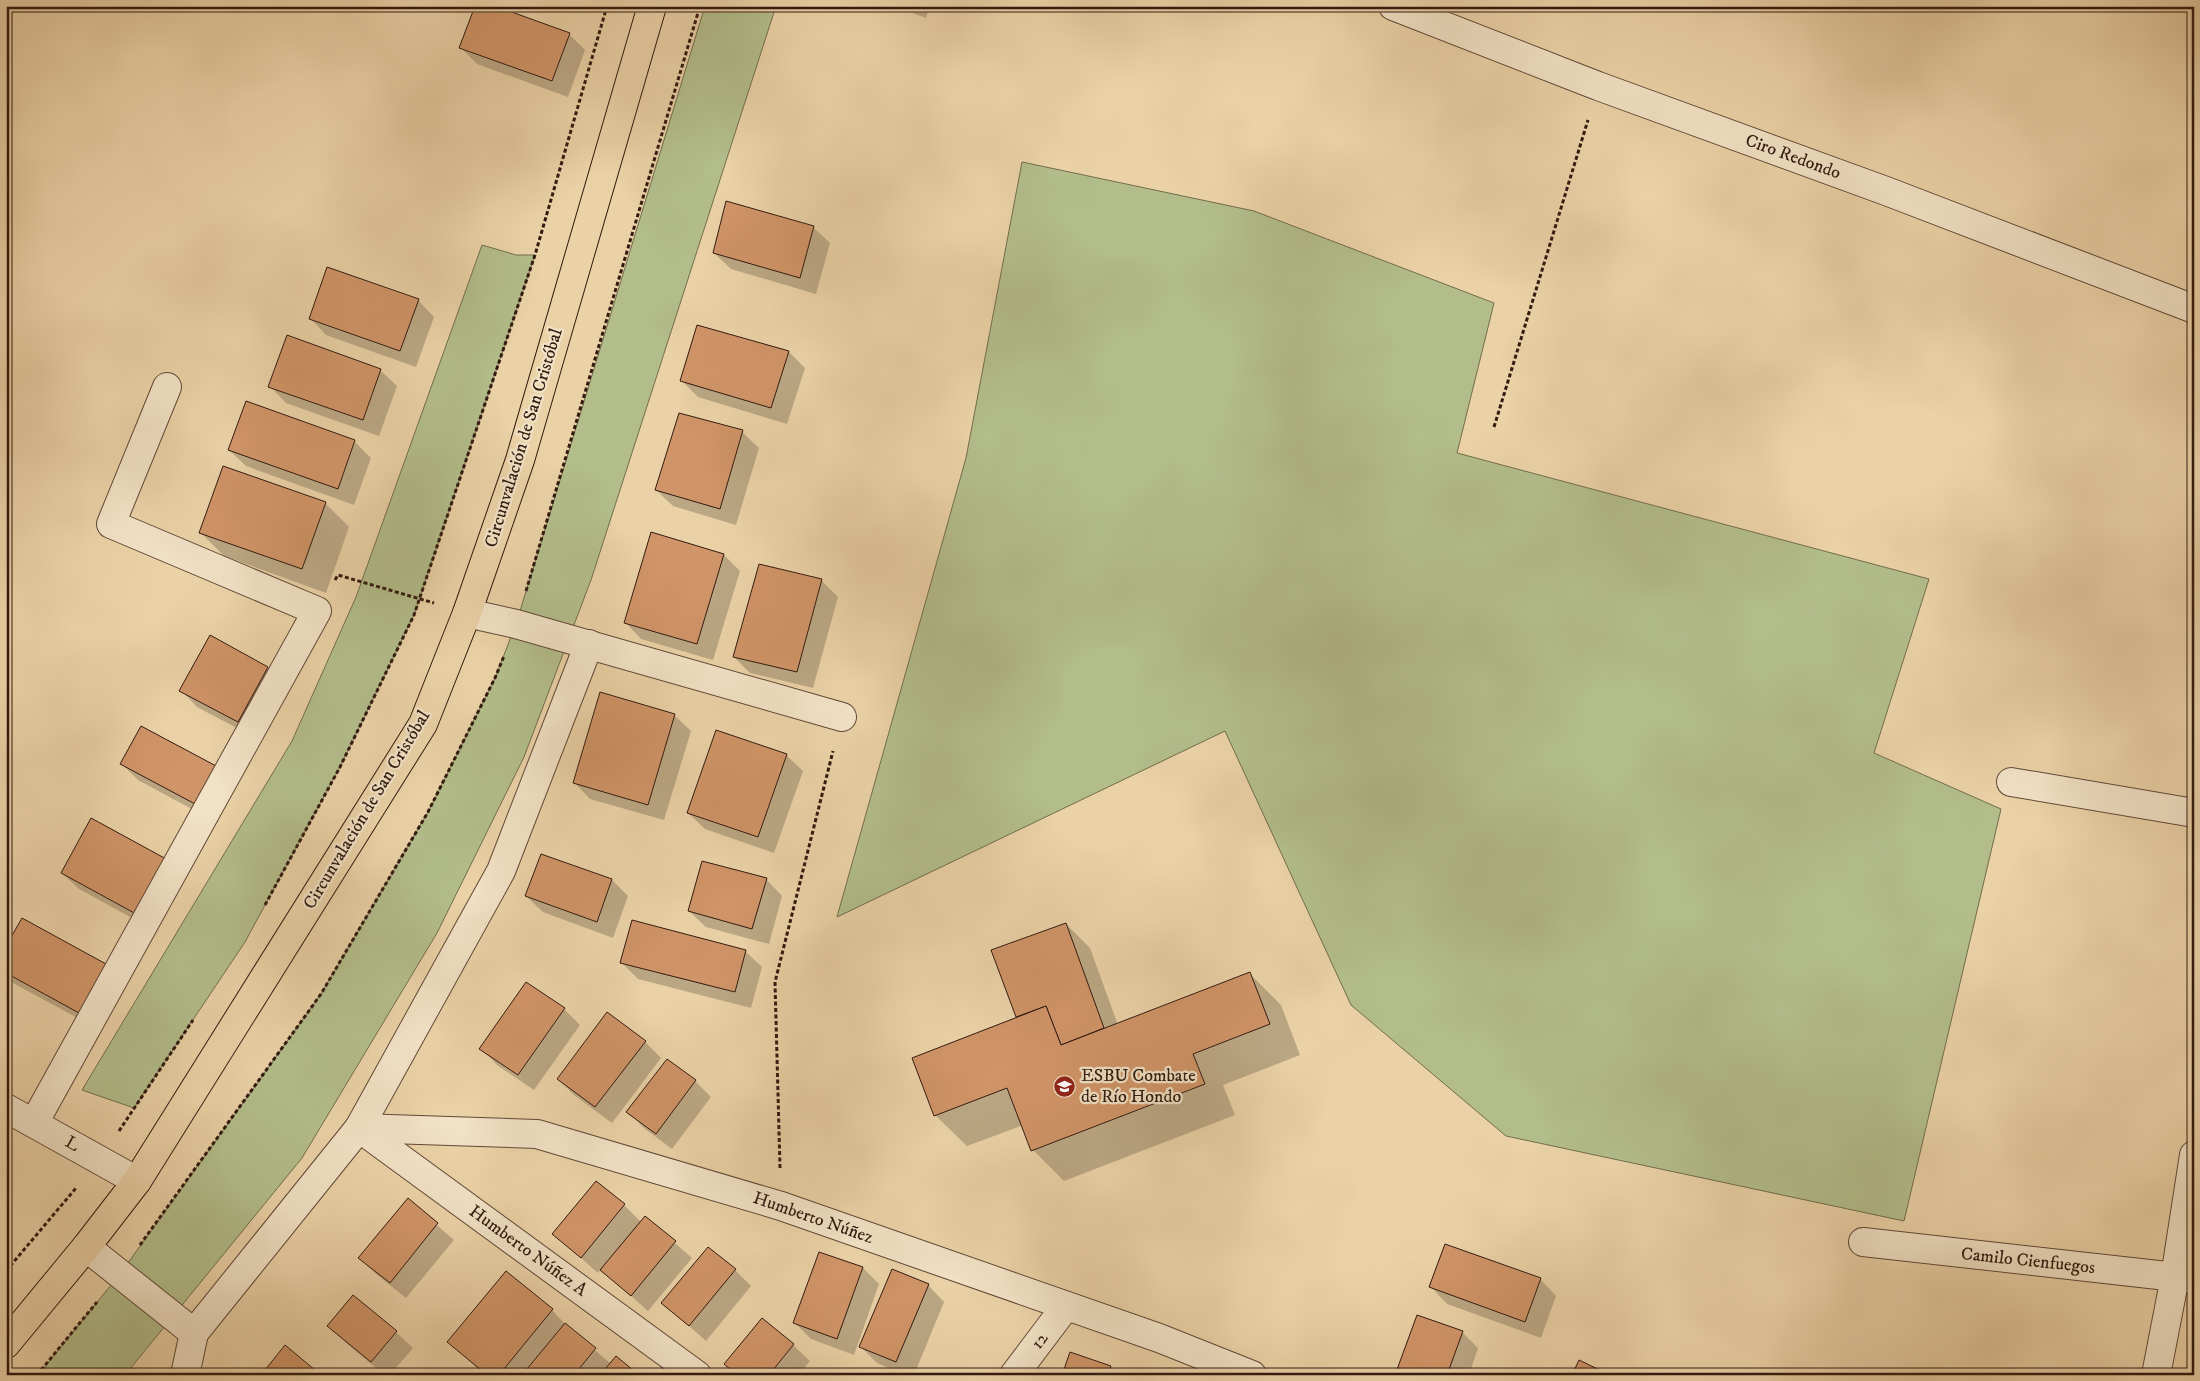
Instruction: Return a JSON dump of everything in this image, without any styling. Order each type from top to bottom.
[{"type":"main road","name":"Circunvalación de San Cristóbal","points":[[10,1332],[86,1247],[137,1181],[423,724],[467,613],[520,460],[652,6]]},
{"type":"street","name":"Ciro Redondo","points":[[1393,6],[1598,86],[1886,191],[2194,309]]},
{"type":"street","points":[[34,1123],[317,611],[111,524],[167,387]]},
{"type":"street","points":[[467,613],[516,624],[842,717]]},
{"type":"street","points":[[185,1375],[194,1333],[359,1128],[501,871],[588,644]]},
{"type":"street","points":[[2011,782],[2194,813]]},
{"type":"street","name":"L","points":[[6,1108],[137,1181]]},
{"type":"street","name":"Humberto Núñez","points":[[359,1128],[537,1134],[781,1206],[1159,1338],[1252,1375]]},
{"type":"street","name":"Humberto Núñez A","points":[[359,1128],[697,1375]]},
{"type":"street","points":[[2156,1375],[2184,1278],[2194,1155]]},
{"type":"street","name":"Camilo Cienfuegos","points":[[1863,1242],[2184,1278]]},
{"type":"street","points":[[86,1247],[194,1333]]},
{"type":"street","name":"12","points":[[1014,1375],[1066,1306]]},
{"type":"path","points":[[264,907],[340,767],[414,615],[535,255],[607,6]]},
{"type":"path","points":[[1494,427],[1598,86]]},
{"type":"path","points":[[317,611],[338,575],[467,613]]},
{"type":"path","points":[[781,1206],[774,982],[842,717]]},
{"type":"path","points":[[6,1271],[100,1160],[197,1013]]},
{"type":"green space","points":[[705,6],[776,6],[591,580],[524,757],[437,933],[302,1158],[125,1375],[38,1375],[120,1274],[321,994],[428,812],[495,678],[516,624]]},
{"type":"green space","points":[[1022,162],[1254,211],[1494,303],[1457,453],[1929,579],[1874,753],[2001,809],[1904,1221],[1506,1136],[1351,1005],[1225,731],[837,917],[966,458]]},
{"type":"green space","points":[[482,245],[516,255],[535,255],[414,615],[340,767],[245,942],[134,1108],[82,1090],[292,741],[356,597]]},
{"type":"building","points":[[475,6],[495,6],[570,33],[552,81],[459,48]]},
{"type":"building","points":[[726,201],[814,226],[800,278],[713,253]]},
{"type":"building","points":[[327,267],[419,299],[400,351],[309,319]]},
{"type":"building","points":[[697,325],[789,351],[771,408],[680,381]]},
{"type":"building","points":[[287,335],[381,369],[363,420],[268,387]]},
{"type":"building","points":[[246,401],[355,440],[338,489],[228,450]]},
{"type":"building","points":[[679,413],[743,430],[720,509],[655,490]]},
{"type":"building","points":[[223,466],[326,502],[302,569],[199,533]]},
{"type":"building","points":[[651,532],[724,554],[697,644],[624,623]]},
{"type":"building","points":[[759,564],[822,579],[797,672],[733,657]]},
{"type":"building","points":[[210,635],[268,667],[238,722],[179,691]]},
{"type":"building","points":[[600,692],[675,714],[648,805],[573,783]]},
{"type":"building","points":[[141,726],[218,767],[197,805],[120,764]]},
{"type":"building","points":[[716,730],[787,754],[758,837],[687,813]]},
{"type":"building","points":[[91,818],[168,860],[138,915],[61,873]]},
{"type":"building","points":[[541,854],[612,879],[597,922],[525,896]]},
{"type":"building","points":[[702,861],[767,878],[752,929],[688,911]]},
{"type":"building","points":[[22,918],[106,964],[79,1013],[6,973],[6,946]]},
{"type":"building","points":[[632,920],[746,950],[735,992],[620,963]]},
{"type":"building","points":[[1066,923],[1104,1028],[1061,1045],[1046,1006],[1016,1017],[991,950]]},
{"type":"building","points":[[1250,972],[1270,1024],[1193,1054],[1205,1084],[1031,1151],[1007,1088],[934,1116],[912,1058],[1046,1006],[1061,1045]]},
{"type":"building","points":[[526,982],[565,1008],[518,1075],[479,1049]]},
{"type":"building","points":[[607,1012],[646,1041],[595,1107],[557,1079]]},
{"type":"building","points":[[667,1059],[696,1080],[656,1134],[626,1112]]},
{"type":"building","points":[[596,1181],[625,1204],[581,1258],[552,1234]]},
{"type":"building","points":[[408,1198],[438,1223],[390,1283],[358,1258]]},
{"type":"building","points":[[645,1216],[676,1241],[631,1296],[600,1270]]},
{"type":"building","points":[[1445,1244],[1541,1278],[1525,1322],[1429,1287]]},
{"type":"building","points":[[708,1247],[736,1269],[689,1326],[661,1303]]},
{"type":"building","points":[[819,1252],[863,1267],[837,1339],[793,1323]]},
{"type":"building","points":[[892,1269],[929,1284],[896,1362],[859,1347]]},
{"type":"building","points":[[506,1271],[553,1309],[499,1375],[487,1375],[447,1342]]},
{"type":"building","points":[[353,1295],[397,1331],[371,1362],[327,1326]]},
{"type":"building","points":[[1417,1315],[1463,1331],[1447,1375],[1395,1375]]},
{"type":"building","points":[[762,1318],[794,1344],[769,1375],[737,1375],[724,1364]]},
{"type":"building","points":[[565,1323],[596,1348],[574,1375],[522,1375]]},
{"type":"building","points":[[285,1345],[321,1375],[261,1375]]},
{"type":"building","points":[[1070,1352],[1111,1366],[1108,1375],[1062,1375]]},
{"type":"building","points":[[616,1356],[639,1375],[600,1375]]},
{"type":"building","points":[[1579,1360],[1606,1373],[1605,1375],[1572,1375]]},
{"type":"place","name":"ESBU Combate de Río Hondo","points":[[1065,1086]]}]
